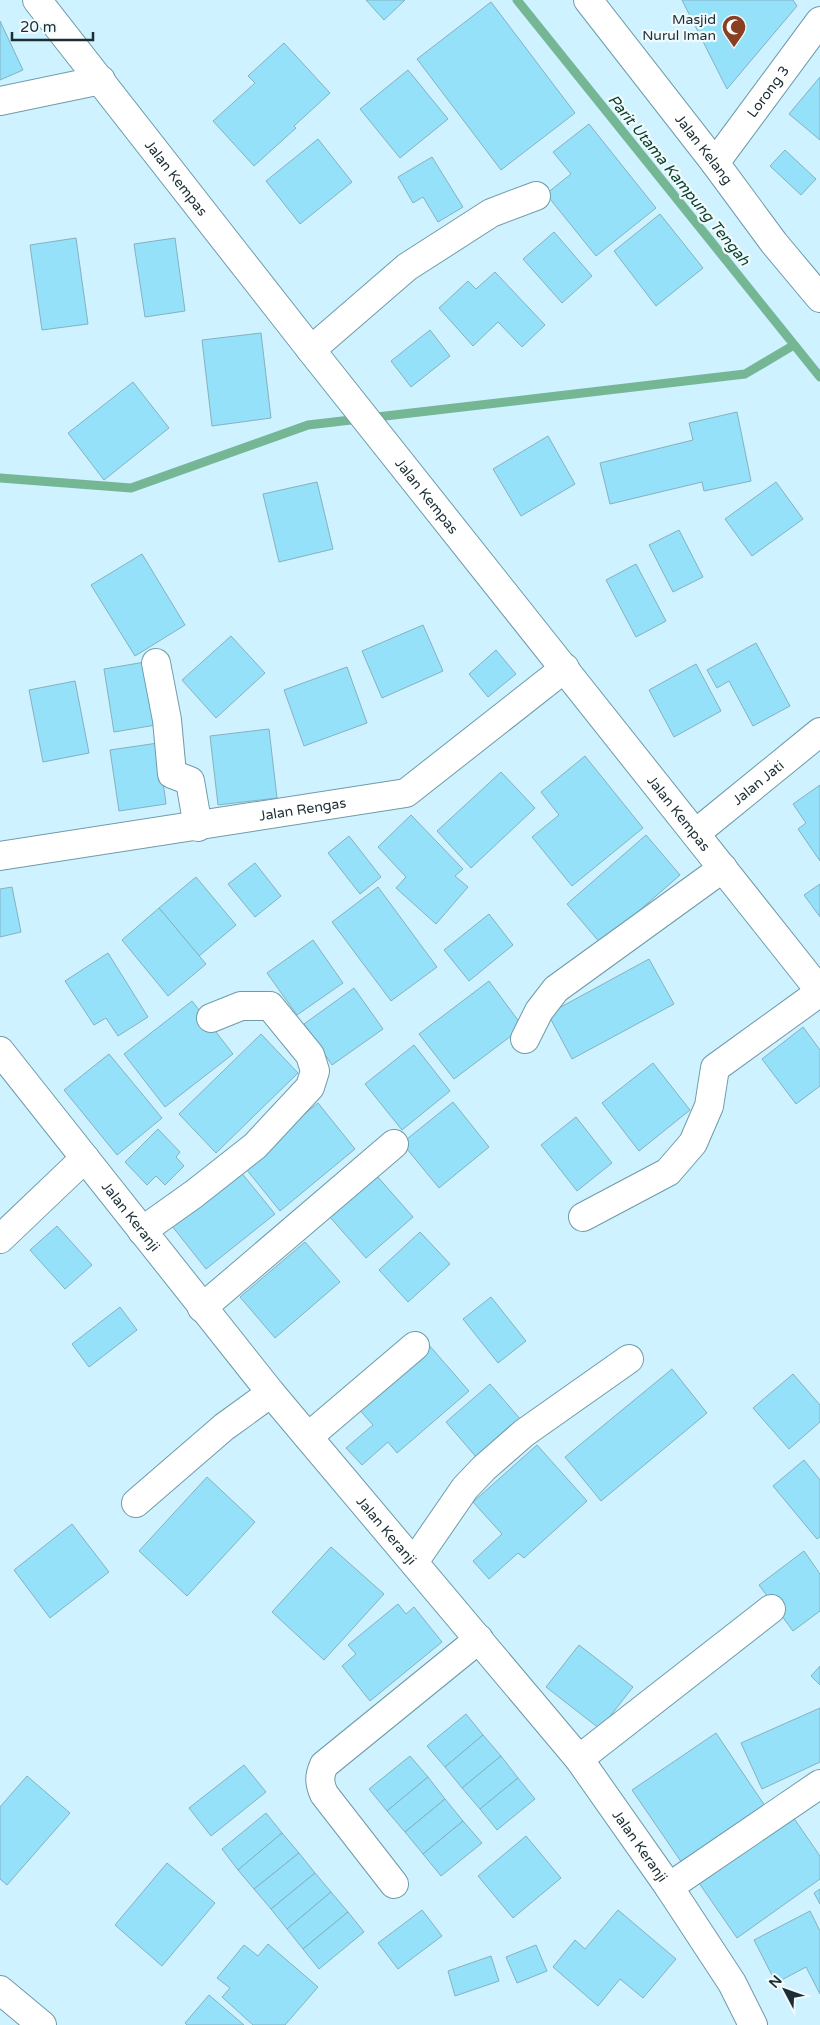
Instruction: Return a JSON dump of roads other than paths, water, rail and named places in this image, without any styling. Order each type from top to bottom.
[{"type":"street","name":"Jalan Kempas","points":[[37,0],[311,350],[820,991]]},
{"type":"street","name":"Jalan Kelang","points":[[588,0],[715,163],[774,243],[820,298]]},
{"type":"street","name":"Lorong 3","points":[[715,163],[819,24]]},
{"type":"street","points":[[0,101],[101,80]]},
{"type":"street","points":[[311,350],[407,267],[491,213],[536,196]]},
{"type":"street","points":[[156,663],[167,720],[172,774],[190,781],[198,827]]},
{"type":"street","name":"Jalan Rengas","points":[[0,856],[198,827],[406,793],[565,668]]},
{"type":"street","name":"Jalan Jati","points":[[696,833],[820,732]]},
{"type":"street","points":[[525,1039],[539,1011],[556,989],[723,868]]},
{"type":"street","points":[[583,1218],[668,1172],[692,1143],[709,1106],[715,1068],[820,991]]},
{"type":"street","points":[[142,1232],[255,1146],[310,1087],[315,1071],[310,1055],[270,1006],[241,1006],[211,1018]]},
{"type":"street","name":"Jalan Keranji","points":[[0,1051],[271,1393],[579,1759],[669,1887],[732,1983],[753,2025]]},
{"type":"street","points":[[202,1308],[394,1144]]},
{"type":"street","points":[[0,1240],[85,1158]]},
{"type":"street","points":[[308,1437],[416,1346]]},
{"type":"street","points":[[414,1562],[465,1488],[484,1468],[524,1433],[629,1359]]},
{"type":"street","points":[[136,1502],[224,1427],[271,1393]]},
{"type":"street","points":[[579,1759],[771,1609]]},
{"type":"street","points":[[394,1884],[324,1794],[319,1779],[321,1772],[324,1765],[478,1639]]},
{"type":"street","points":[[669,1887],[820,1784]]},
{"type":"street","points":[[0,1990],[42,2025]]},
{"type":"waterway","name":"Parit Utama Kampung Tengah","points":[[517,0],[820,377]]},
{"type":"waterway","points":[[0,478],[131,488],[308,425],[745,374],[794,345]]},
{"type":"place","name":"Masjid Nurul Iman","points":[[734,48]]}]
